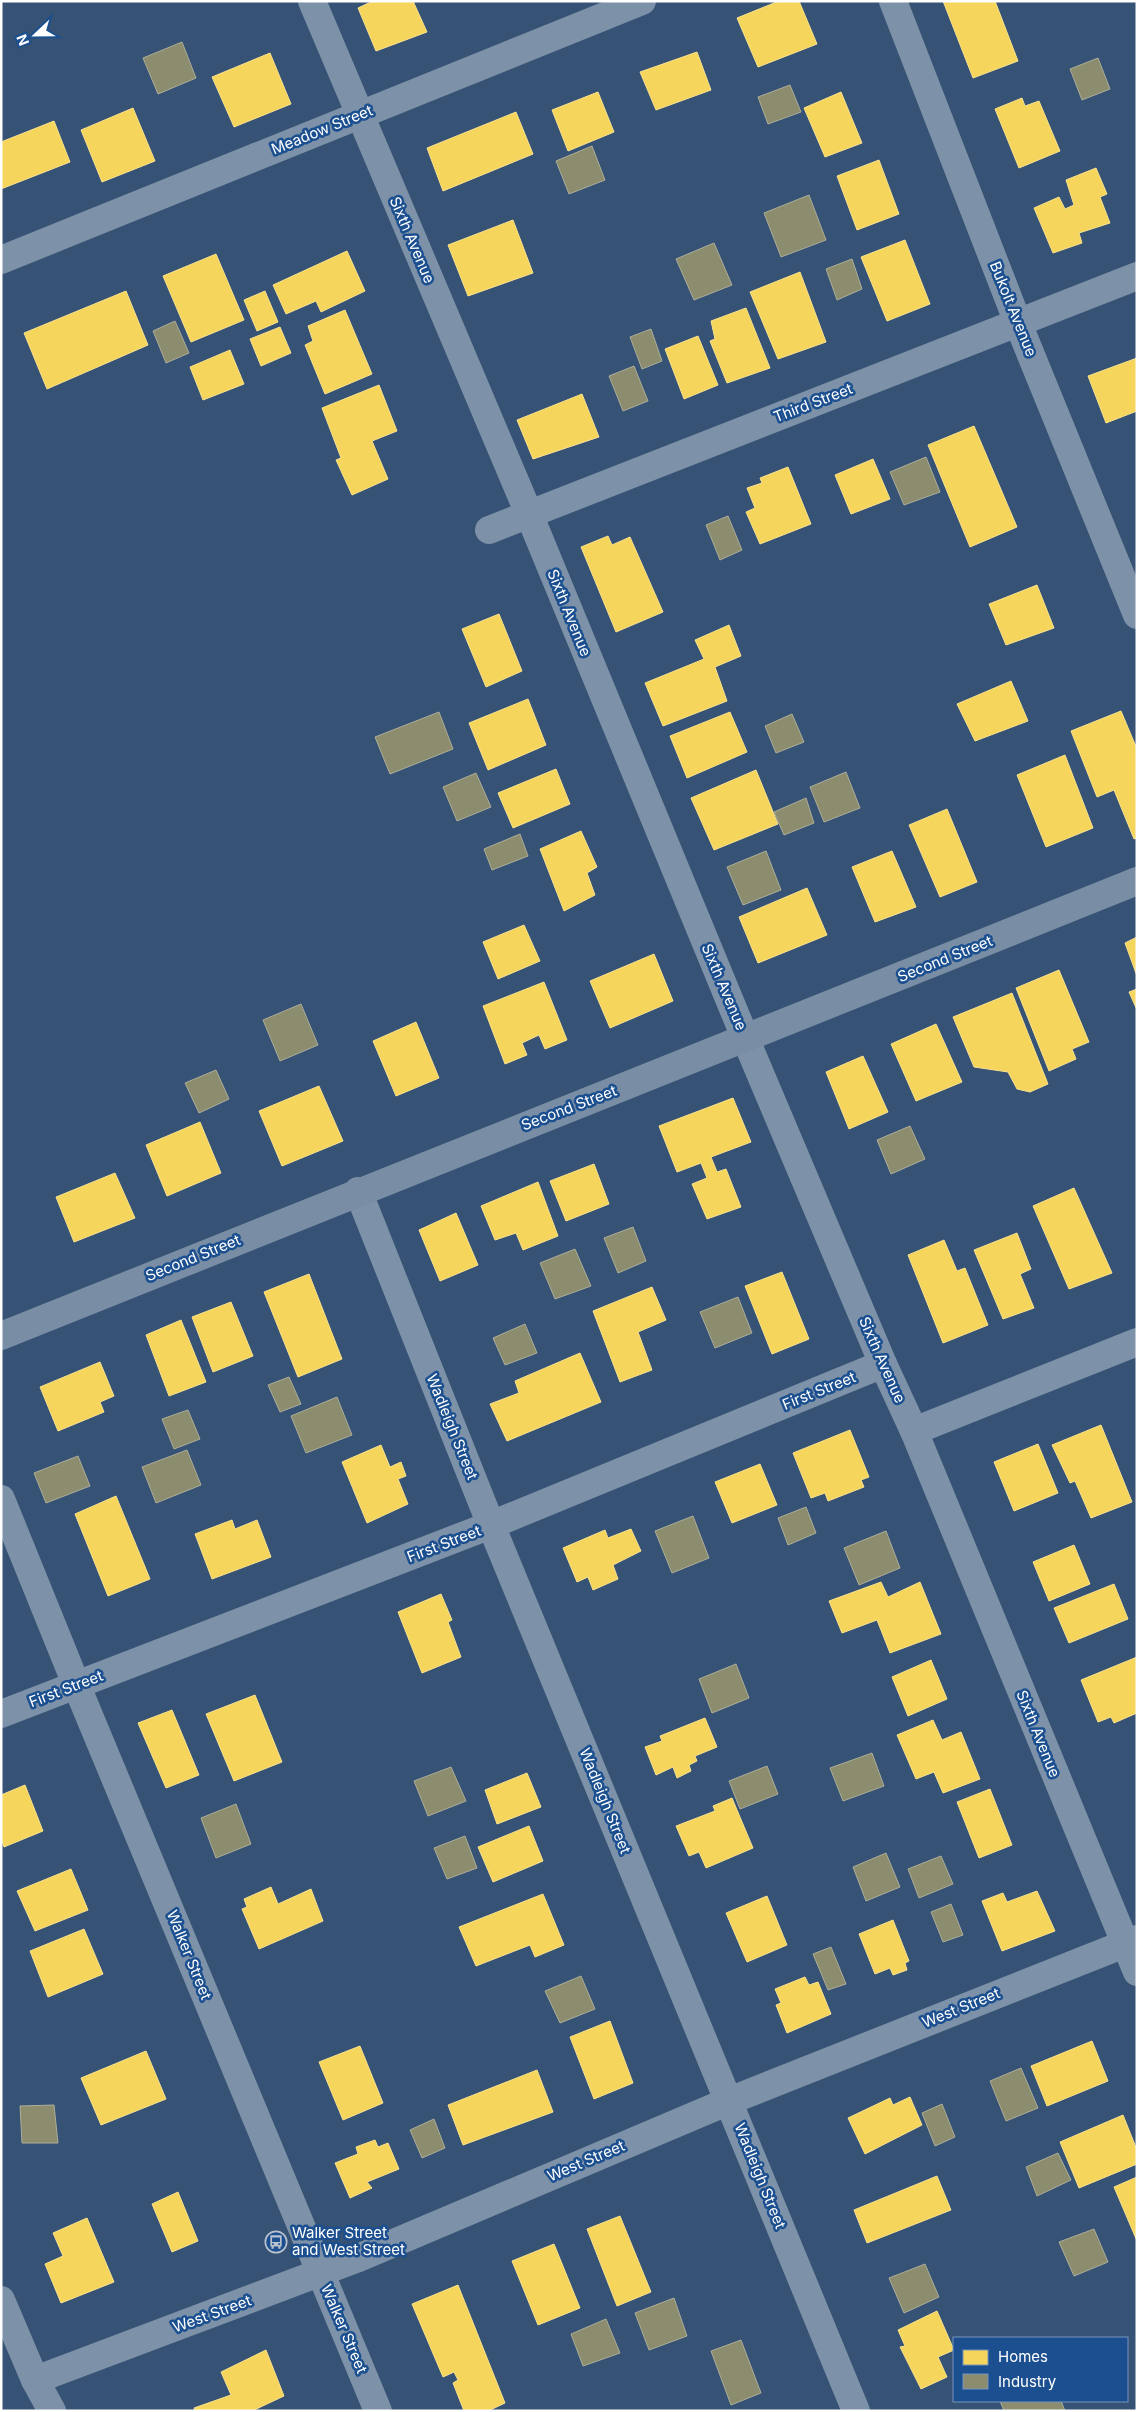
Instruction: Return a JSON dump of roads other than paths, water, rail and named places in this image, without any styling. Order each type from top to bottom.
[{"type":"street","name":"Sixth Avenue","points":[[312,1],[529,514],[746,1040],[1130,1941],[1137,1972]]},
{"type":"street","name":"Meadow Street","points":[[1,260],[642,1]]},
{"type":"street","name":"Bukolt Avenue","points":[[893,1],[1018,323],[1137,615]]},
{"type":"street","name":"Third Street","points":[[489,530],[1137,276]]},
{"type":"street","name":"Second Street","points":[[1,1336],[358,1191],[746,1040],[1137,881]]},
{"type":"street","name":"Wadleigh Street","points":[[358,1191],[491,1525],[856,2411]]},
{"type":"street","points":[[914,1431],[1137,1342]]},
{"type":"street","name":"First Street","points":[[1,1714],[491,1525],[883,1364]]},
{"type":"street","name":"Walker Street","points":[[1,1499],[378,2411]]},
{"type":"street","name":"West Street","points":[[35,2380],[320,2273],[729,2101],[1130,1941]]},
{"type":"street","points":[[1,2300],[35,2380],[52,2411]]},
{"type":"place","name":"Walker Street and West Street","points":[[276,2242]]}]
